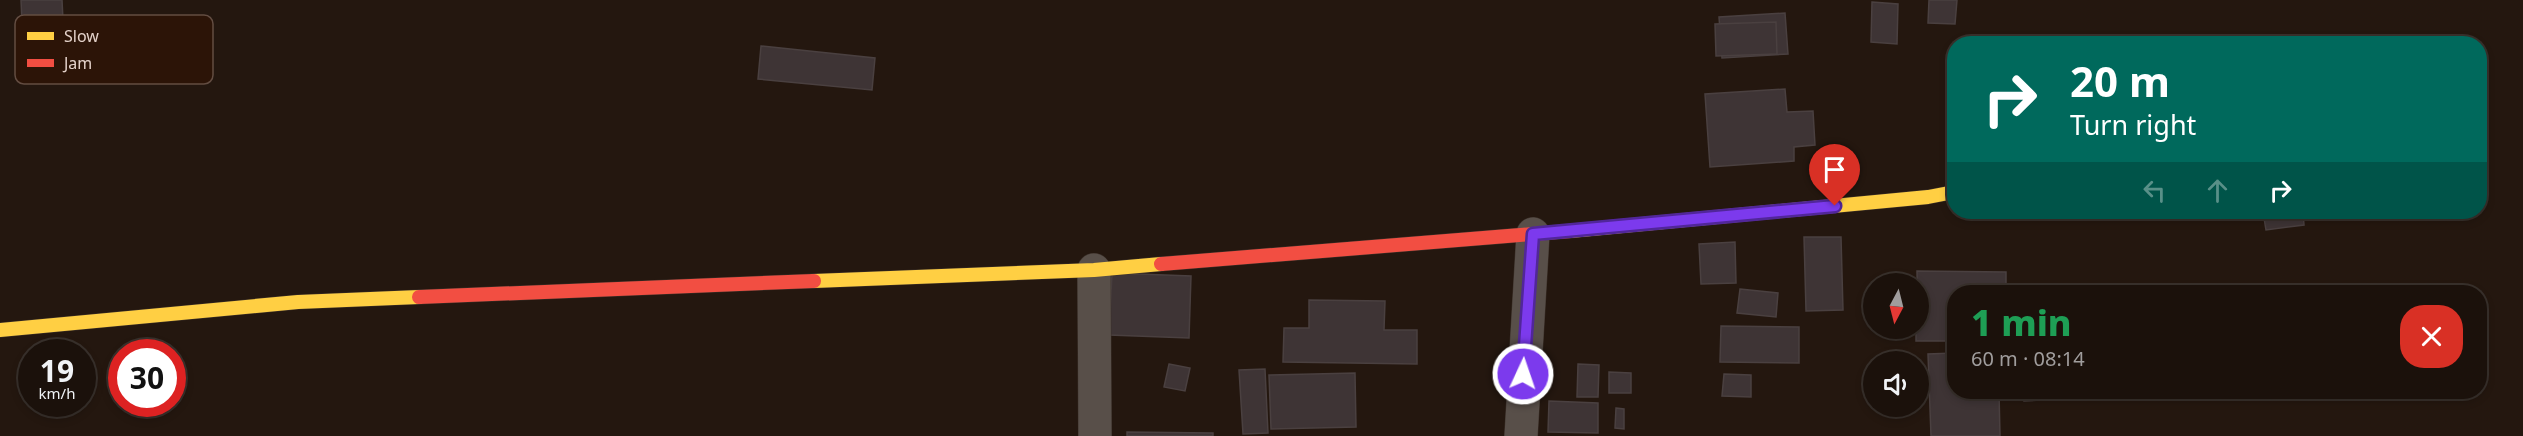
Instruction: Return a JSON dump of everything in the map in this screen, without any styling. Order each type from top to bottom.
[{"type":"street","points":[[0,330],[298,302],[1094,270],[1533,234],[1916,199],[1947,193]]},
{"type":"street","points":[[1521,436],[1533,234]]},
{"type":"street","points":[[1094,270],[1095,436]]},
{"type":"building","points":[[21,0],[62,0],[63,15],[22,15]]},
{"type":"building","points":[[1929,0],[1957,0],[1955,24],[1928,23]]},
{"type":"building","points":[[1872,2],[1898,4],[1897,44],[1871,42]]},
{"type":"building","points":[[1785,13],[1788,54],[1722,58],[1719,17]]},
{"type":"building","points":[[1776,22],[1777,54],[1716,56],[1715,24]]},
{"type":"building","points":[[761,46],[875,58],[872,90],[758,79]]},
{"type":"building","points":[[1785,89],[1787,112],[1813,111],[1815,145],[1794,147],[1794,161],[1710,167],[1705,94]]},
{"type":"building","points":[[2264,219],[2304,219],[2304,225],[2266,230]]},
{"type":"building","points":[[1804,237],[1841,237],[1843,310],[1806,311]]},
{"type":"building","points":[[1735,242],[1736,283],[1701,284],[1699,244]]},
{"type":"building","points":[[1917,271],[2006,272],[2006,285],[1947,285],[1947,341],[1916,341],[1916,339],[1929,339],[1929,273],[1917,273]]},
{"type":"building","points":[[1112,273],[1191,276],[1189,338],[1109,335]]},
{"type":"building","points":[[1740,289],[1778,293],[1776,317],[1737,313]]},
{"type":"building","points":[[1309,300],[1385,301],[1384,330],[1417,330],[1417,364],[1283,362],[1284,328],[1309,328]]},
{"type":"building","points":[[1721,326],[1799,327],[1799,363],[1720,362]]},
{"type":"building","points":[[1947,353],[1947,399],[1999,399],[2000,436],[1931,436],[1929,354]]},
{"type":"building","points":[[1169,364],[1190,368],[1185,391],[1164,387]]},
{"type":"building","points":[[1578,364],[1599,365],[1598,397],[1577,397]]},
{"type":"building","points":[[1265,369],[1268,433],[1243,434],[1239,370]]},
{"type":"building","points":[[1609,372],[1631,373],[1631,393],[1609,393]]},
{"type":"building","points":[[1355,373],[1356,427],[1271,429],[1269,375]]},
{"type":"building","points":[[1724,374],[1751,375],[1751,397],[1722,396]]},
{"type":"building","points":[[2024,399],[2060,399],[2024,401]]},
{"type":"building","points":[[1549,401],[1598,403],[1598,433],[1548,432]]},
{"type":"building","points":[[1616,408],[1624,409],[1624,429],[1615,428]]},
{"type":"building","points":[[1127,432],[1213,433],[1213,436],[1127,436]]},
{"type":"traffic: slow","points":[[1570,231],[1947,193]]},
{"type":"traffic: slow","points":[[814,281],[1094,270],[1161,264]]},
{"type":"traffic: slow","points":[[0,330],[298,302],[419,297]]},
{"type":"traffic: jam","points":[[1161,264],[1570,231]]},
{"type":"traffic: jam","points":[[419,297],[814,281]]},
{"type":"route","points":[[1523,374],[1533,234],[1835,206]]}]
